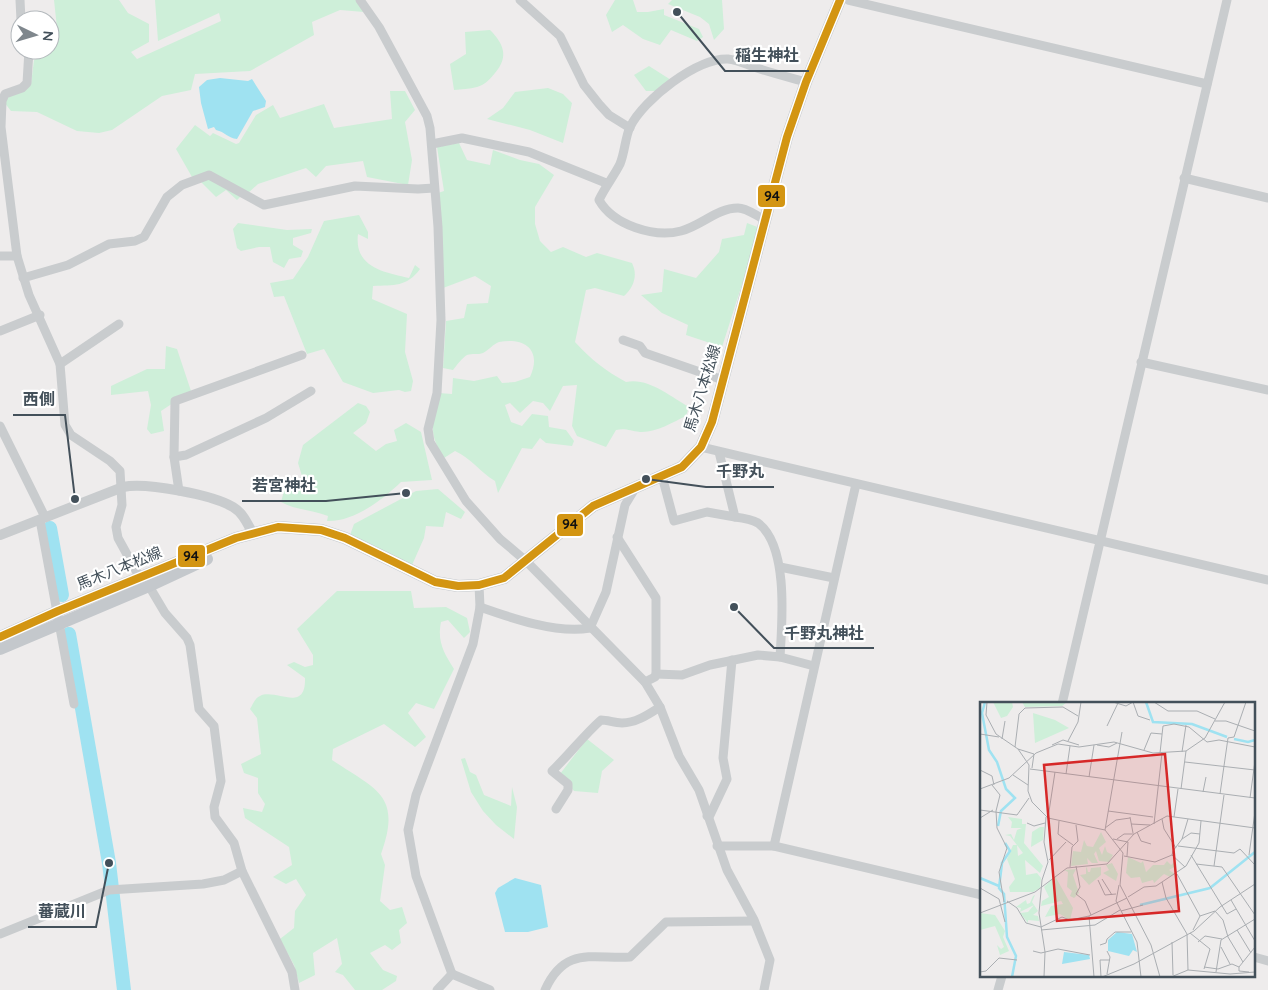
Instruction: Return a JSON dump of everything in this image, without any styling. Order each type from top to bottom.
[{"type":"main road","name":"馬木八本松線","points":[[0,649],[60,625],[144,582],[252,532],[278,527],[321,530],[345,538],[434,582],[458,586],[479,586],[504,578],[561,530],[594,506],[682,467],[701,446],[712,422],[787,137],[806,82],[840,0]]},
{"type":"main road","name":"馬木八本松線","points":[[0,637],[58,611],[144,582]]},
{"type":"street","points":[[360,0],[379,27],[427,116],[432,144],[442,320],[437,393],[428,429],[430,442],[466,501],[500,539],[526,561],[645,682],[660,707],[679,756],[699,790],[717,846],[727,870],[754,921],[770,960],[764,990]]},
{"type":"street","points":[[520,0],[560,36],[584,85],[599,104],[609,115],[630,128]]},
{"type":"street","points":[[848,0],[1207,84]]},
{"type":"street","points":[[1062,702],[1227,0]]},
{"type":"street","points":[[28,60],[27,83],[22,88],[5,94],[2,101],[1,127],[17,256],[29,295],[40,315],[60,364],[65,425],[71,435],[110,461],[120,471],[122,505],[116,527],[118,538],[165,614],[187,638],[190,644],[199,709],[214,726],[221,781],[214,807],[215,817],[234,843],[242,870],[292,972],[295,990]]},
{"type":"street","points":[[766,220],[740,208],[719,213],[682,231],[648,230],[633,227],[618,220],[599,200],[606,183],[619,165],[630,128],[647,104],[676,80],[718,60],[736,60],[753,67],[806,82]]},
{"type":"street","points":[[432,144],[462,138],[529,152],[606,183]]},
{"type":"street","points":[[23,278],[68,266],[109,244],[144,237],[167,197],[182,186],[209,175],[264,205],[355,186],[434,188]]},
{"type":"street","points":[[1184,178],[1268,198]]},
{"type":"street","points":[[0,256],[17,256]]},
{"type":"street","points":[[0,331],[40,315]]},
{"type":"street","points":[[60,364],[119,324]]},
{"type":"street","points":[[623,340],[640,346],[645,353],[723,380]]},
{"type":"street","points":[[180,491],[174,457],[175,401],[302,355]]},
{"type":"street","points":[[1142,362],[1268,390]]},
{"type":"street","points":[[174,457],[186,455],[266,418],[311,391]]},
{"type":"street","points":[[0,426],[42,519],[74,704]]},
{"type":"street","points":[[701,446],[719,452],[1268,580]]},
{"type":"street","points":[[719,452],[735,517]]},
{"type":"street","points":[[662,476],[674,521],[707,512],[747,519],[759,524],[774,546],[780,567],[782,606],[780,657]]},
{"type":"street","points":[[774,846],[856,484]]},
{"type":"street","points":[[0,535],[122,486],[137,485],[180,491],[233,507],[242,514],[252,532]]},
{"type":"street","points":[[590,628],[606,592],[625,505],[636,487]]},
{"type":"street","points":[[618,537],[656,598],[656,674],[655,677],[645,682]]},
{"type":"street","points":[[780,567],[834,578]]},
{"type":"street","points":[[479,586],[480,607],[473,644],[416,795],[408,830],[416,876],[452,974],[490,990]]},
{"type":"street","points":[[480,607],[514,619],[578,630],[590,628]]},
{"type":"street","points":[[656,674],[682,675],[732,660],[758,655],[780,657],[814,666]]},
{"type":"street","points":[[707,816],[719,798],[727,779],[723,758],[732,660]]},
{"type":"street","points":[[556,809],[568,790],[568,784],[552,771],[570,755],[589,731],[601,720],[622,723],[632,721],[660,707]]},
{"type":"street","points":[[717,846],[774,846],[980,895]]},
{"type":"street","points":[[0,934],[112,890],[203,884],[224,880],[242,870]]},
{"type":"street","points":[[545,990],[553,975],[569,960],[587,956],[630,957],[666,922],[754,921]]},
{"type":"street","points":[[437,990],[452,974]]},
{"type":"green space","points":[[54,0],[119,0],[128,13],[149,24],[149,42],[131,52],[137,59],[221,21],[219,13],[158,41],[155,0],[357,0],[364,12],[340,10],[312,22],[314,35],[250,71],[195,74],[191,90],[162,96],[112,130],[99,133],[77,131],[37,112],[11,111],[4,102],[11,94],[31,84],[34,60],[60,60],[60,10],[55,10]]},
{"type":"green space","points":[[615,0],[633,0],[637,12],[664,9],[664,15],[699,29],[703,37],[697,41],[671,30],[660,45],[643,39],[623,25],[612,32],[606,15]]},
{"type":"green space","points":[[672,0],[722,0],[724,29],[714,40],[709,24],[700,17],[668,4]]},
{"type":"green space","points":[[490,30],[499,40],[503,51],[502,62],[499,67],[489,80],[482,85],[474,88],[454,90],[450,64],[466,54],[465,32]]},
{"type":"green space","points":[[649,66],[671,80],[658,91],[646,91],[634,75]]},
{"type":"green space","points":[[548,88],[563,94],[572,103],[563,143],[530,130],[487,119],[503,108],[515,92]]},
{"type":"green space","points":[[390,91],[405,91],[415,110],[405,122],[412,160],[408,185],[367,177],[363,161],[326,166],[316,177],[306,168],[258,184],[247,194],[209,172],[192,177],[176,149],[195,125],[210,136],[213,133],[236,144],[239,143],[256,115],[273,105],[280,118],[324,104],[334,128],[392,119]]},
{"type":"green space","points":[[459,143],[467,160],[490,165],[493,150],[520,160],[539,164],[554,175],[535,207],[535,224],[540,241],[551,252],[563,247],[586,257],[597,253],[632,263],[635,272],[634,281],[624,296],[595,288],[586,290],[575,342],[618,378],[626,382],[643,382],[651,385],[689,407],[686,416],[652,431],[616,430],[606,447],[577,436],[572,426],[577,385],[563,386],[550,411],[543,403],[533,401],[520,413],[510,403],[505,405],[511,422],[522,426],[532,414],[548,416],[549,427],[566,430],[574,441],[572,446],[546,443],[540,438],[532,449],[522,448],[498,493],[495,481],[461,454],[455,451],[444,458],[433,434],[433,419],[439,393],[452,394],[453,378],[474,381],[497,376],[502,383],[515,382],[530,377],[534,360],[533,353],[524,344],[509,341],[499,342],[483,353],[467,355],[453,370],[443,368],[446,321],[464,318],[467,304],[488,303],[491,286],[475,276],[443,288],[438,193],[444,191],[437,147]]},
{"type":"green space","points":[[209,176],[242,195],[237,200],[226,190],[216,197],[200,181]]},
{"type":"green space","points":[[359,215],[368,232],[368,239],[358,234],[358,245],[366,261],[380,270],[409,278],[415,265],[420,269],[410,279],[400,284],[373,286],[372,299],[407,314],[405,352],[413,381],[411,391],[399,390],[373,393],[343,382],[324,349],[307,354],[284,296],[274,297],[270,283],[293,279],[308,257],[324,221]]},
{"type":"green space","points":[[238,223],[287,230],[312,229],[311,233],[293,238],[293,245],[303,251],[301,257],[289,259],[284,268],[273,262],[270,247],[259,247],[241,251],[237,248],[233,229]]},
{"type":"green space","points":[[747,223],[760,228],[722,347],[686,335],[688,325],[662,313],[641,295],[662,292],[664,269],[696,278],[719,252],[722,239],[744,235]]},
{"type":"green space","points":[[166,346],[177,349],[191,391],[161,411],[164,431],[151,434],[147,429],[151,405],[148,391],[111,395],[111,386],[147,369],[165,369]]},
{"type":"green space","points":[[358,403],[366,406],[370,412],[366,423],[353,433],[376,451],[386,444],[397,441],[394,430],[406,423],[421,432],[432,480],[401,482],[367,509],[347,518],[337,520],[327,521],[328,516],[292,507],[281,502],[284,491],[302,476],[298,463],[303,445]]},
{"type":"green space","points":[[438,489],[465,512],[461,519],[446,512],[443,527],[426,526],[424,538],[412,565],[350,535],[354,524],[416,491]]},
{"type":"green space","points":[[337,591],[411,591],[414,608],[446,607],[467,618],[470,632],[464,638],[448,620],[441,622],[440,636],[442,647],[454,669],[434,709],[416,703],[408,713],[426,737],[415,747],[384,724],[333,749],[332,760],[373,787],[387,806],[389,819],[381,854],[385,865],[380,901],[390,910],[402,907],[407,923],[399,930],[401,943],[392,950],[385,945],[370,953],[383,970],[397,976],[396,981],[382,990],[355,990],[343,975],[335,972],[342,964],[337,938],[313,953],[315,975],[299,983],[294,965],[280,939],[294,928],[295,911],[306,895],[296,879],[286,884],[273,877],[292,865],[289,847],[245,818],[243,808],[262,812],[265,804],[258,793],[258,778],[244,773],[241,764],[261,754],[257,718],[250,709],[255,700],[267,694],[289,698],[301,695],[304,689],[305,678],[287,665],[294,662],[305,667],[313,665],[313,655],[297,629]]},
{"type":"green space","points":[[587,739],[614,760],[602,771],[598,793],[574,791],[560,774]]},
{"type":"green space","points":[[465,758],[470,772],[476,775],[484,795],[511,806],[512,787],[517,807],[514,839],[496,825],[483,811],[471,792],[461,759]]},
{"type":"water","points":[[220,78],[248,81],[252,79],[266,101],[265,107],[253,111],[237,139],[216,130],[214,127],[208,129],[199,87],[207,80]]},
{"type":"water","points":[[515,878],[541,885],[548,927],[528,932],[505,932],[495,893],[498,888]]},
{"type":"waterway","points":[[50,528],[62,595]]},
{"type":"waterway","points":[[69,634],[109,863],[124,990]]},
{"type":"transit line","name":"94","points":[[0,637],[58,611],[236,538],[278,527],[321,530],[345,538],[435,582],[458,586],[479,585],[504,578],[593,506],[682,467],[701,447],[712,422],[787,137],[806,82],[840,0]]},
{"type":"place","name":"稲生神社","points":[[677,12]]},
{"type":"place","name":"千野丸","points":[[646,479]]},
{"type":"place","name":"若宮神社","points":[[406,493]]},
{"type":"place","name":"西側","points":[[75,499]]},
{"type":"place","name":"千野丸神社","points":[[734,607]]},
{"type":"place","name":"蕃蔵川","points":[[109,863]]}]
